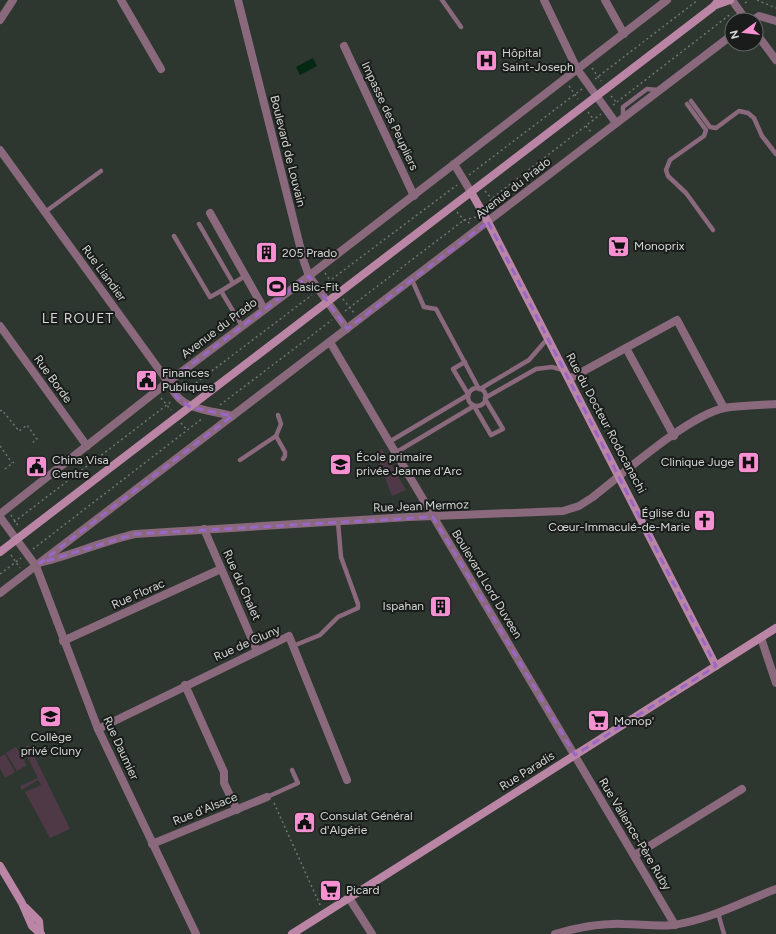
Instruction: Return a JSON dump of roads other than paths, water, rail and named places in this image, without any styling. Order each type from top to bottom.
[{"type":"street","points":[[0,20],[13,0]]},
{"type":"street","points":[[121,0],[161,69]]},
{"type":"street","name":"Boulevard de Louvain","points":[[238,0],[302,255],[309,276],[328,302]]},
{"type":"street","points":[[544,0],[577,69],[606,110],[620,121]]},
{"type":"street","points":[[605,0],[624,34]]},
{"type":"street","name":"Avenue du Prado","points":[[0,514],[168,382],[414,196],[667,0]]},
{"type":"street","points":[[731,0],[740,12]]},
{"type":"street","name":"Avenue du Prado","points":[[3,550],[717,3],[731,0]]},
{"type":"street","points":[[764,19],[776,21]]},
{"type":"street","name":"Avenue du Prado","points":[[0,593],[232,416],[263,395],[480,228],[486,218],[620,121],[660,90],[674,83],[724,42]]},
{"type":"street","points":[[764,44],[776,60]]},
{"type":"street","name":"Impasse des Peupliers","points":[[344,46],[414,196]]},
{"type":"street","name":"Rue Liandier","points":[[0,150],[178,397],[190,407]]},
{"type":"street","name":"Avenue du Prado","points":[[454,164],[471,192]]},
{"type":"street","name":"Rue du Docteur Rodocanachi","points":[[471,192],[486,218],[620,476],[716,666]]},
{"type":"street","points":[[210,213],[264,309]]},
{"type":"street","points":[[328,302],[347,329]]},
{"type":"street","points":[[569,379],[676,320],[724,408]]},
{"type":"street","name":"Rue Borde","points":[[0,326],[87,446]]},
{"type":"street","name":"Boulevard Lord Duveen","points":[[330,342],[432,517],[575,755]]},
{"type":"street","points":[[626,348],[674,436]]},
{"type":"street","name":"Rue Jean Mermoz","points":[[38,565],[71,555],[112,539],[135,534],[204,529],[562,511],[579,506],[593,497],[674,436],[705,415],[724,408],[776,404]]},
{"type":"street","points":[[190,407],[213,410],[232,416]]},
{"type":"street","points":[[0,517],[27,554],[38,565]]},
{"type":"street","name":"Rue du Chalet","points":[[204,529],[258,651]]},
{"type":"street","name":"Rue Daumier","points":[[38,565],[63,640],[98,728],[196,934]]},
{"type":"street","name":"Rue Florac","points":[[63,640],[221,569]]},
{"type":"street","name":"Rue Paradis","points":[[292,934],[776,628]]},
{"type":"street","name":"Rue de Cluny","points":[[98,728],[288,636],[347,780]]},
{"type":"street","points":[[760,638],[776,683]]},
{"type":"street","points":[[185,685],[224,772],[224,783],[237,810]]},
{"type":"street","name":"Rue Vallence-Père Ruby","points":[[575,755],[635,854],[675,925]]},
{"type":"street","points":[[635,854],[742,789]]},
{"type":"street","name":"Rue d'Alsace","points":[[152,844],[269,796]]},
{"type":"street","points":[[0,866],[22,903],[39,921],[39,933]]},
{"type":"street","points":[[555,934],[575,929],[622,924],[660,926],[675,925],[705,918],[776,889]]},
{"type":"street","points":[[349,898],[372,934]]},
{"type":"lane","points":[[442,0],[461,27]]},
{"type":"lane","points":[[691,101],[708,128]]},
{"type":"lane","points":[[686,104],[708,128],[716,128],[739,112],[748,113],[754,118],[762,136],[776,154]]},
{"type":"lane","points":[[708,128],[704,136],[670,160],[666,170],[668,176],[686,194],[714,230]]},
{"type":"lane","points":[[45,212],[101,171]]},
{"type":"lane","points":[[199,224],[233,283]]},
{"type":"lane","points":[[174,236],[210,297],[245,276]]},
{"type":"lane","points":[[412,280],[424,307],[436,309],[503,429],[491,435],[474,406],[470,403],[468,395],[453,368],[465,362]]},
{"type":"lane","points":[[221,291],[242,326]]},
{"type":"lane","points":[[388,442],[468,395],[472,390],[480,389],[529,360],[548,338]]},
{"type":"lane","points":[[395,453],[474,406],[482,404],[485,399],[536,369],[552,367],[565,370]]},
{"type":"lane","points":[[240,460],[276,436],[281,424],[278,415]]},
{"type":"lane","points":[[276,436],[285,452],[283,459]]},
{"type":"lane","points":[[293,646],[320,635],[338,617],[358,608],[342,557],[338,522]]},
{"type":"lane","points":[[269,796],[298,783],[292,770]]},
{"type":"lane","points":[[718,913],[724,934]]},
{"type":"place","name":"Hôpital Saint-Joseph","points":[[486,60]]},
{"type":"place","name":"Monoprix","points":[[618,246]]},
{"type":"place","name":"205 Prado","points":[[267,253]]},
{"type":"place","name":"Basic-Fit","points":[[277,287]]},
{"type":"place","name":"Finances Publiques","points":[[147,380]]},
{"type":"place","name":"Clinique Juge","points":[[749,462]]},
{"type":"place","name":"École primaire privée Jeanne d'Arc","points":[[340,464]]},
{"type":"place","name":"China Visa Centre","points":[[36,467]]},
{"type":"place","name":"Église du Cœur-Immaculé-de-Marie","points":[[705,520]]},
{"type":"place","name":"Ispahan","points":[[440,606]]},
{"type":"place","name":"Collège privé Cluny","points":[[51,716]]},
{"type":"place","name":"Monop'","points":[[598,721]]},
{"type":"place","name":"Consulat Général d'Algérie","points":[[304,823]]},
{"type":"place","name":"Picard","points":[[331,890]]},
{"type":"district","name":"LE ROUET","points":[[78,318]]}]
